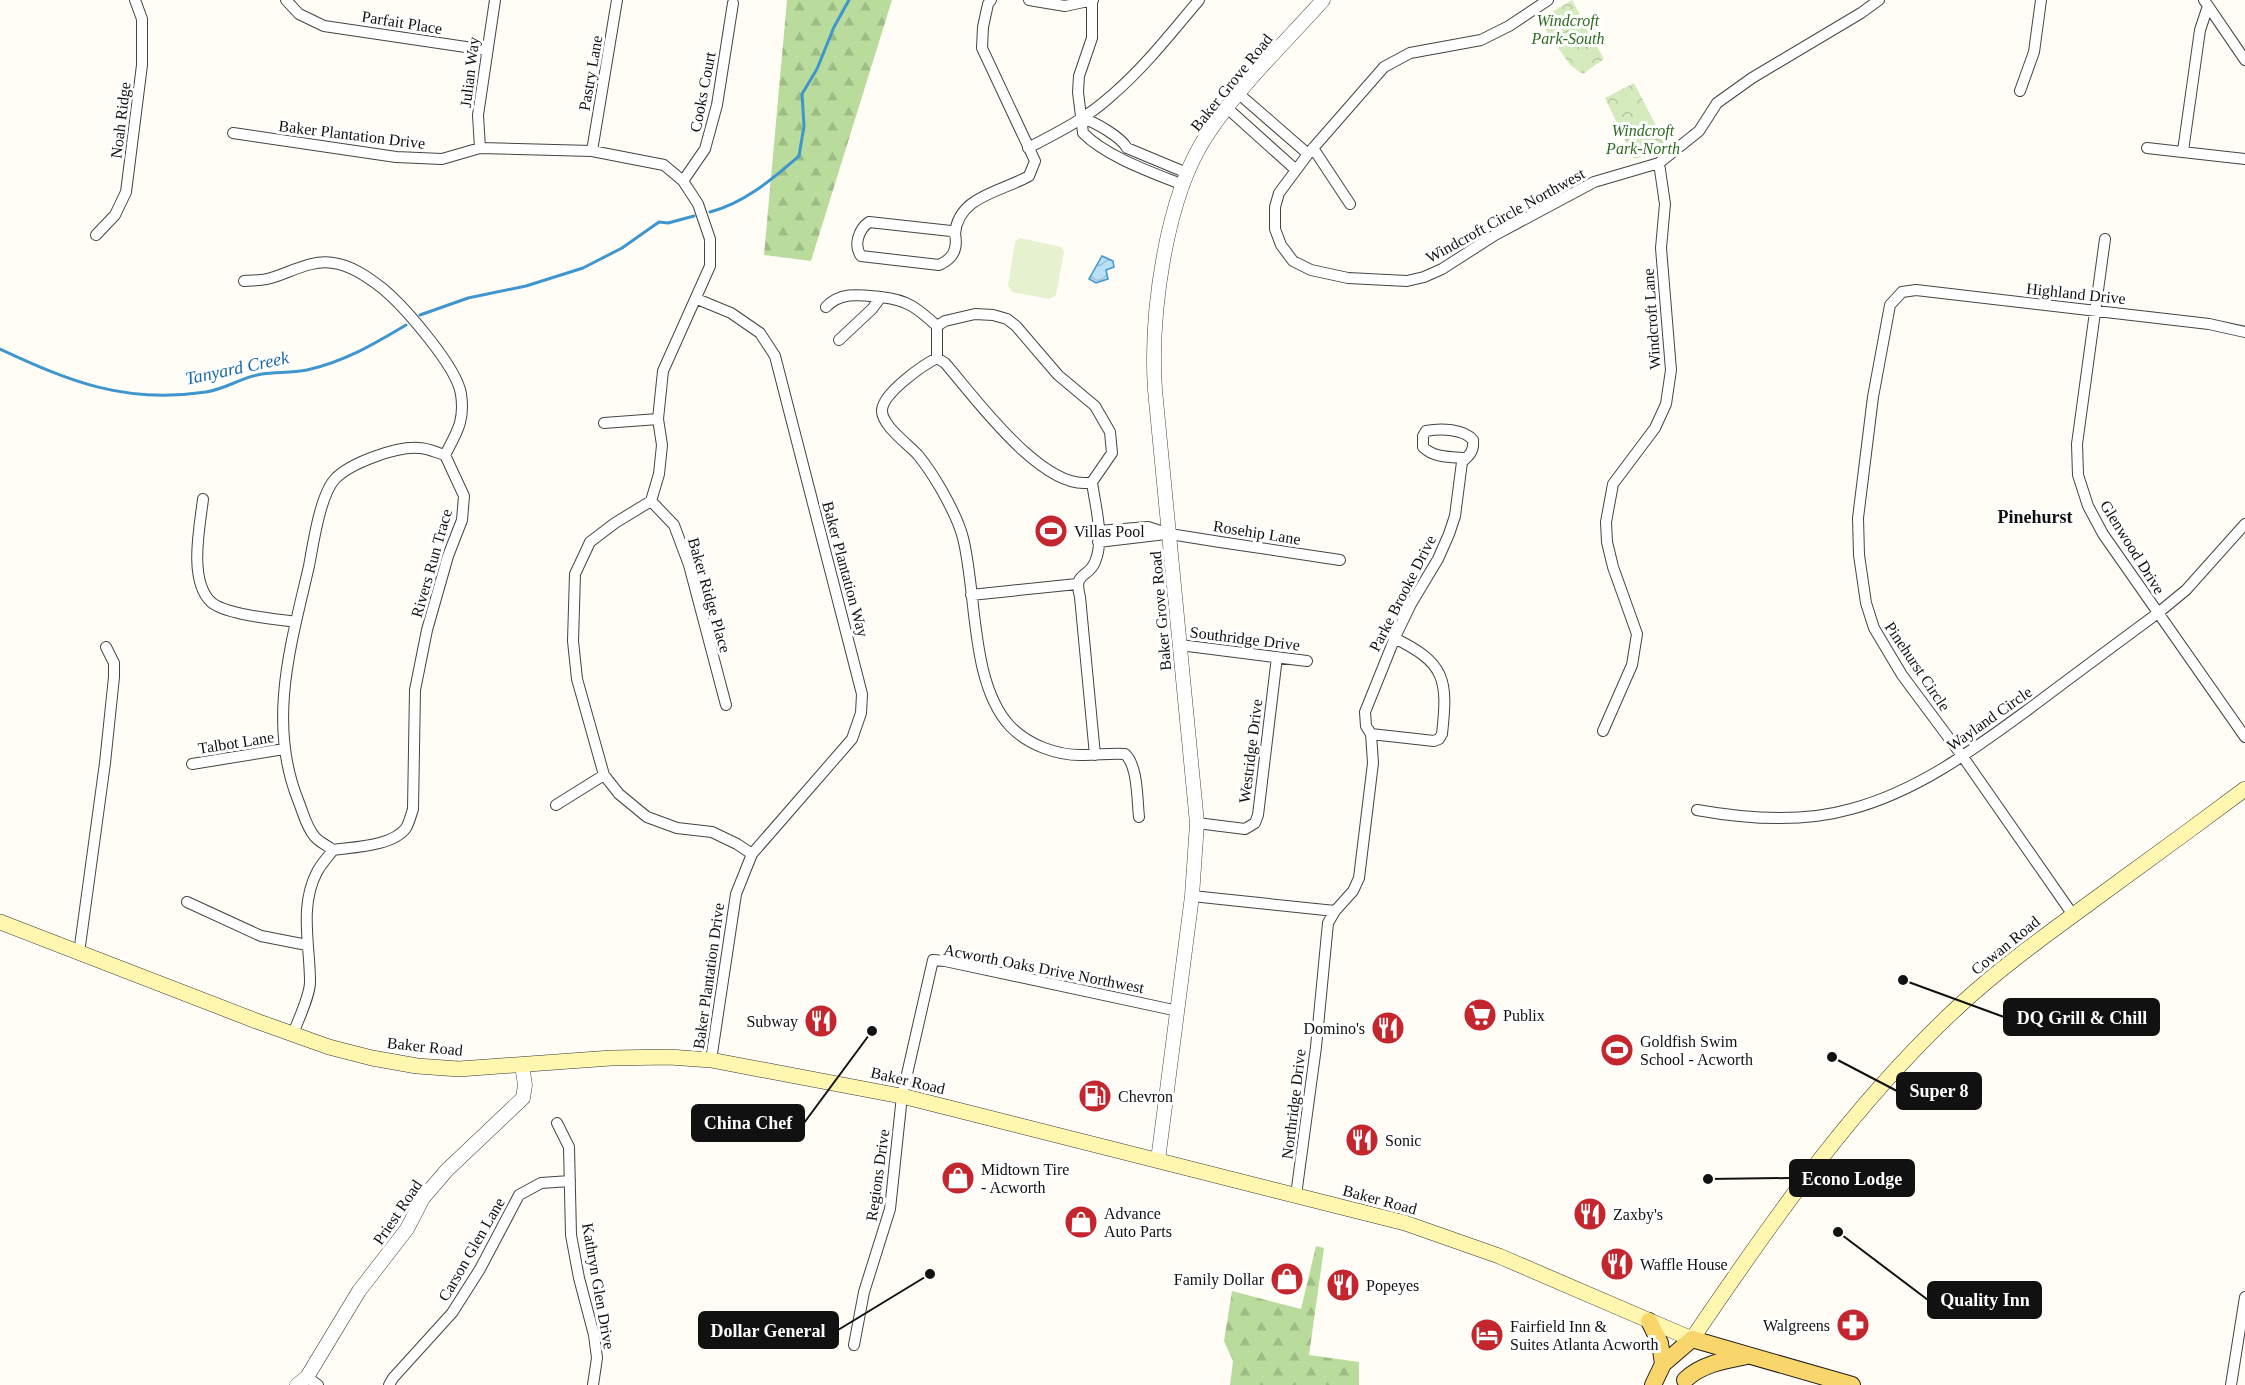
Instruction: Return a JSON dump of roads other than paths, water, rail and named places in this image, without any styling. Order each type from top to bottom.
[{"type":"main road","name":"Cowan Road","points":[[1692,1339],[1737,1272],[1807,1176],[1883,1082],[1961,1005],[2034,943],[2245,789]]},
{"type":"main road","name":"Baker Road","points":[[0,922],[293,1034],[338,1049],[417,1066],[459,1069],[611,1058],[669,1057],[711,1060],[902,1096],[1405,1222],[1488,1252],[1692,1339]]},
{"type":"main road","points":[[1649,1321],[1660,1343],[1663,1364]]},
{"type":"main road","points":[[1692,1339],[1852,1385]]},
{"type":"main road","points":[[1653,1385],[1663,1364],[1692,1339]]},
{"type":"main road","points":[[1684,1382],[1688,1371],[1692,1339]]},
{"type":"main road","points":[[1684,1382],[1697,1371],[1749,1355]]},
{"type":"street","name":"Noah Ridge","points":[[96,235],[115,215],[126,192],[142,65],[142,19],[135,0]]},
{"type":"street","name":"Parfait Place","points":[[286,0],[299,14],[324,26],[486,50]]},
{"type":"street","name":"Julian Way","points":[[480,148],[478,115],[495,0]]},
{"type":"street","name":"Pastry Lane","points":[[592,151],[617,0]]},
{"type":"street","points":[[955,234],[951,231],[914,225],[869,222],[863,226],[857,244],[861,256],[939,265],[949,260],[954,252],[956,221],[968,205],[1029,176],[1035,161],[982,48],[983,27],[991,0]]},
{"type":"street","points":[[1029,0],[1065,6],[1092,0],[1092,38],[1079,76],[1083,133],[1093,142],[1141,168],[1185,179]]},
{"type":"street","points":[[1029,148],[1082,118],[1112,96],[1131,78],[1199,0]]},
{"type":"street","name":"Baker Grove Road","points":[[1158,1160],[1192,896],[1197,823],[1155,390],[1154,348],[1161,276],[1174,214],[1185,179],[1203,142],[1227,108],[1323,0]]},
{"type":"street","name":"Windcroft Circle Northwest","points":[[1548,0],[1509,26],[1481,40],[1410,53],[1390,63],[1311,151],[1279,193],[1274,215],[1279,241],[1293,261],[1318,273],[1348,278],[1407,281],[1442,269],[1495,235],[1594,182],[1659,164],[1699,131],[1717,103],[1752,78],[1879,0]]},
{"type":"street","points":[[2020,91],[2034,52],[2042,0]]},
{"type":"street","name":"Cooks Court","points":[[683,181],[705,149],[717,105],[734,3]]},
{"type":"street","points":[[2206,3],[2245,60]]},
{"type":"street","points":[[2183,151],[2206,3]]},
{"type":"street","points":[[1239,94],[1311,151],[1350,204]]},
{"type":"street","points":[[1227,108],[1296,170]]},
{"type":"street","points":[[1082,118],[1090,128],[1114,146],[1127,148],[1185,179]]},
{"type":"street","name":"Baker Plantation Drive","points":[[233,134],[396,157],[442,159],[480,148],[592,151],[664,165],[683,181],[698,204],[710,239],[711,266],[663,371],[658,419],[662,445],[659,474],[651,501]]},
{"type":"street","points":[[2147,148],[2245,159]]},
{"type":"street","name":"Windcroft Lane","points":[[1603,732],[1632,665],[1637,633],[1612,567],[1607,542],[1606,522],[1612,484],[1655,428],[1666,404],[1671,370],[1661,248],[1665,204],[1659,164]]},
{"type":"street","name":"Glenwood Drive","points":[[2105,238],[2077,444],[2078,476],[2088,506],[2103,534],[2245,737]]},
{"type":"street","points":[[244,281],[267,279],[311,265],[333,262],[357,271],[383,290],[413,321],[452,370],[461,392],[462,419],[445,455],[420,448],[394,449],[364,461],[334,480],[322,505],[284,681],[284,749],[290,780],[306,821],[315,838],[333,850],[317,871],[309,891],[307,945],[311,984],[293,1034]]},
{"type":"street","name":"Highland Drive","points":[[1902,292],[1916,290],[2095,310],[2209,324],[2245,333]]},
{"type":"street","name":"Pinehurst Circle","points":[[1902,292],[1890,305],[1873,397],[1858,518],[1859,555],[1866,603],[1874,628],[1902,675],[2073,915]]},
{"type":"street","points":[[826,307],[832,300],[842,296],[897,299],[909,303],[937,326]]},
{"type":"street","points":[[839,340],[872,309],[880,297]]},
{"type":"street","name":"Baker Plantation Way","points":[[697,299],[731,313],[760,333],[775,356],[862,694],[861,713],[852,740],[752,854]]},
{"type":"street","points":[[937,326],[945,321],[975,314],[993,315],[1007,320],[1016,326],[1042,358],[1095,406],[1110,432],[1112,453],[1092,482],[1098,536],[1093,566],[1080,577],[1077,584],[1095,755]]},
{"type":"street","points":[[937,326],[937,358]]},
{"type":"street","points":[[937,358],[945,363],[994,421],[1031,457],[1065,479],[1084,484],[1092,482]]},
{"type":"street","points":[[937,358],[900,384],[884,402],[882,411],[885,422],[931,471],[963,536],[982,665],[989,691],[1000,714],[1017,732],[1036,744],[1071,754],[1125,754],[1130,758],[1135,773],[1139,817]]},
{"type":"street","points":[[604,423],[658,419]]},
{"type":"street","name":"Parke Brooke Drive","points":[[1335,911],[1353,891],[1359,878],[1373,763],[1371,734],[1366,726],[1365,712],[1394,638],[1438,559],[1449,534],[1455,516],[1462,462],[1466,458],[1473,451],[1473,440],[1468,434],[1435,429],[1426,431],[1423,435],[1423,447],[1428,452],[1437,456],[1466,458]]},
{"type":"street","name":"Rivers Run Trace","points":[[333,850],[372,845],[395,837],[406,828],[413,809],[415,690],[448,556],[462,520],[464,496],[445,455]]},
{"type":"street","points":[[203,499],[196,561],[202,588],[211,602],[234,612],[296,622]]},
{"type":"street","points":[[651,501],[615,523],[590,542],[575,574],[573,642],[578,679],[604,775],[619,794],[647,817],[677,828],[712,832],[752,854]]},
{"type":"street","name":"Baker Ridge Place","points":[[651,501],[674,525],[689,565],[726,705]]},
{"type":"street","name":"Wayland Circle","points":[[1697,810],[1738,817],[1775,818],[1805,817],[1850,810],[1889,796],[1963,758],[2158,614],[2186,590],[2245,524]]},
{"type":"street","name":"Rosehip Lane","points":[[1098,536],[1148,527],[1170,534],[1340,560]]},
{"type":"street","points":[[971,595],[1077,584]]},
{"type":"street","points":[[1371,734],[1434,741],[1442,734],[1446,698],[1443,681],[1426,656],[1394,638]]},
{"type":"street","name":"Southridge Drive","points":[[1180,645],[1307,661]]},
{"type":"street","points":[[79,953],[105,763],[114,677],[114,663],[106,647]]},
{"type":"street","name":"Westridge Drive","points":[[1197,823],[1245,829],[1255,823],[1258,815],[1277,657]]},
{"type":"street","name":"Talbot Lane","points":[[192,764],[284,749]]},
{"type":"street","points":[[556,805],[604,775]]},
{"type":"street","name":"Baker Plantation Drive","points":[[711,1060],[736,894],[752,854]]},
{"type":"street","points":[[1192,896],[1335,911]]},
{"type":"street","points":[[187,902],[261,936],[307,945]]},
{"type":"street","name":"Northridge Drive","points":[[1296,1195],[1316,1047],[1328,923],[1335,911]]},
{"type":"street","name":"Acworth Oaks Drive Northwest","points":[[902,1096],[933,960],[1178,1011]]},
{"type":"street","name":"Priest Road","points":[[307,1382],[359,1291],[408,1229],[423,1198],[447,1170],[523,1098],[525,1085],[522,1065]]},
{"type":"street","name":"Regions Drive","points":[[854,1345],[864,1292],[890,1209],[902,1096]]},
{"type":"street","name":"Kathryn Glen Drive","points":[[557,1123],[569,1147],[571,1235],[579,1278],[594,1335],[597,1358],[593,1385]]},
{"type":"street","name":"Carson Glen Lane","points":[[389,1385],[452,1313],[480,1269],[519,1195],[541,1183],[570,1180]]},
{"type":"street","points":[[2231,1385],[2245,1298]]},
{"type":"water","points":[[1102,256],[1113,261],[1114,267],[1106,270],[1108,279],[1096,283],[1089,279]]},
{"type":"waterway","name":"Tanyard Creek","points":[[710,212],[735,203],[768,181],[799,156],[804,126],[802,94],[817,69],[834,27],[849,0]]},
{"type":"waterway","name":"Tanyard Creek","points":[[420,315],[468,298],[526,286],[583,268],[622,248],[659,222],[668,223],[694,216]]},
{"type":"waterway","name":"Tanyard Creek","points":[[0,349],[51,371],[99,387],[150,395],[177,395],[206,392],[262,374],[321,367],[358,352],[406,325]]},
{"type":"place","name":"Villas Pool","points":[[1051,531]]},
{"type":"place","name":"DQ Grill & Chill","points":[[1903,980]]},
{"type":"place","name":"Publix","points":[[1480,1015]]},
{"type":"place","name":"Subway","points":[[821,1021]]},
{"type":"place","name":"Domino's","points":[[1388,1028]]},
{"type":"place","name":"China Chef","points":[[872,1031]]},
{"type":"place","name":"Goldfish Swim School - Acworth","points":[[1617,1050]]},
{"type":"place","name":"Super 8","points":[[1832,1057]]},
{"type":"place","name":"Chevron","points":[[1095,1096]]},
{"type":"place","name":"Sonic","points":[[1362,1140]]},
{"type":"place","name":"Midtown Tire - Acworth","points":[[958,1178]]},
{"type":"place","name":"Econo Lodge","points":[[1708,1179]]},
{"type":"place","name":"Zaxby's","points":[[1590,1214]]},
{"type":"place","name":"Advance Auto Parts","points":[[1081,1222]]},
{"type":"place","name":"Quality Inn","points":[[1838,1232]]},
{"type":"place","name":"Waffle House","points":[[1617,1264]]},
{"type":"place","name":"Dollar General","points":[[930,1274]]},
{"type":"place","name":"Family Dollar","points":[[1287,1279]]},
{"type":"place","name":"Popeyes","points":[[1343,1285]]},
{"type":"place","name":"Walgreens","points":[[1853,1325]]},
{"type":"place","name":"Fairfield Inn & Suites Atlanta Acworth","points":[[1487,1335]]},
{"type":"district","name":"Pinehurst","points":[[2035,517]]},
{"type":"park label","name":"Windcroft Park-South","points":[[1568,29]]},
{"type":"park label","name":"Windcroft Park-North","points":[[1643,139]]}]
